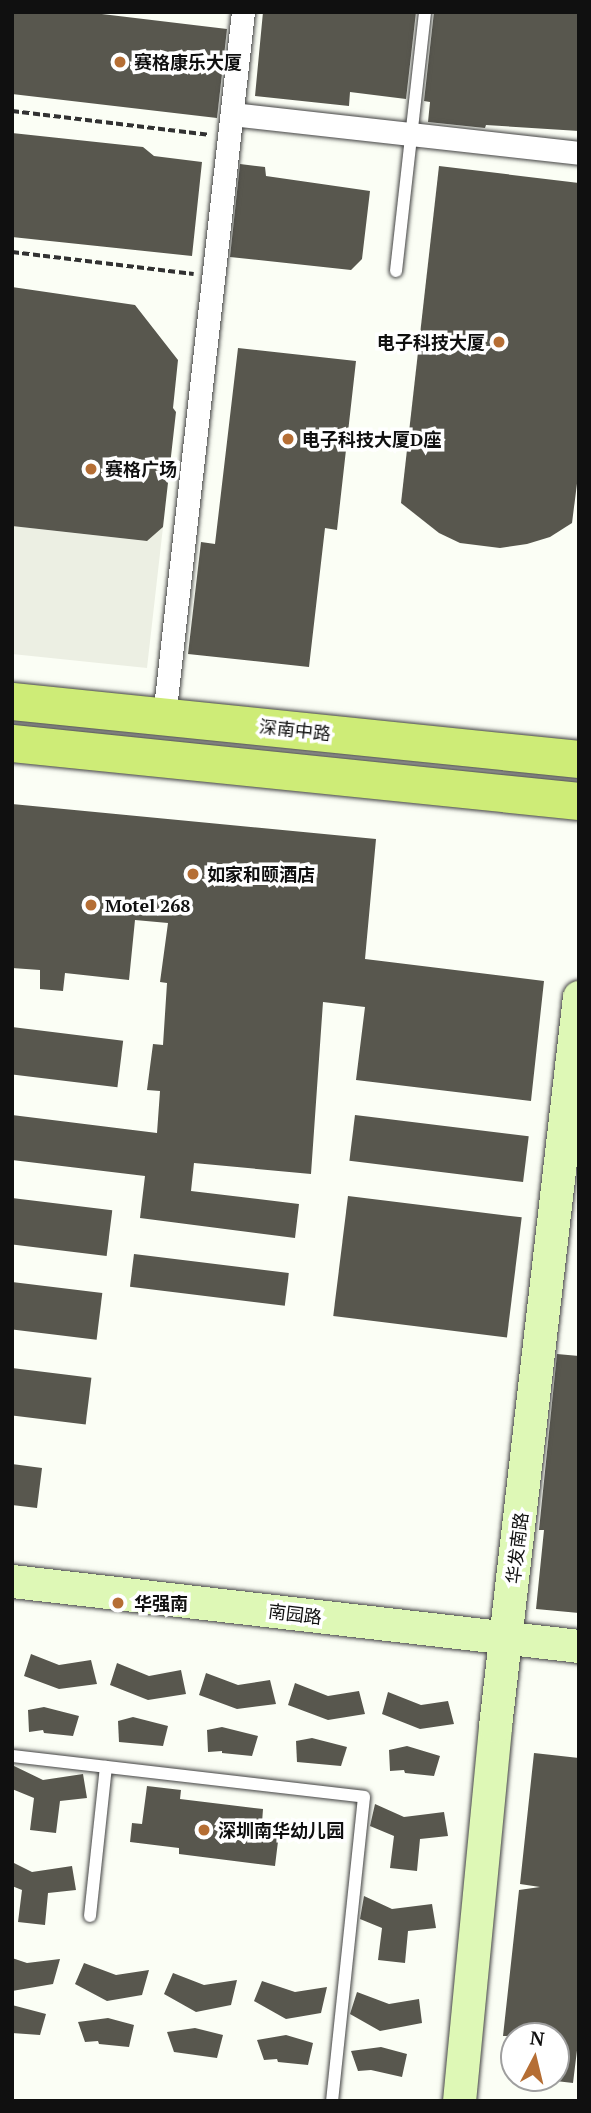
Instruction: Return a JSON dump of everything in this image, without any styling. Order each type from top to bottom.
[{"type":"main road","name":"深南中路","points":[[12,701],[579,760]]},
{"type":"main road","points":[[12,743],[579,801]]},
{"type":"main road","name":"华发南路","points":[[459,2101],[505,1647],[579,997]]},
{"type":"main road","name":"南园路","points":[[12,1581],[505,1647],[579,1665]]},
{"type":"main road","name":"南园路","points":[[12,1601],[505,1647],[579,1646]]},
{"type":"street","points":[[164,717],[243,12]]},
{"type":"street","points":[[232,114],[579,153]]},
{"type":"lane","points":[[396,271],[425,12]]},
{"type":"lane","points":[[12,1756],[364,1797],[332,2101]]},
{"type":"lane","points":[[90,1916],[106,1767]]},
{"type":"path","points":[[12,111],[229,137]]},
{"type":"path","points":[[12,253],[214,275]]},
{"type":"shaded area","points":[[12,526],[146,541],[163,527],[147,668],[12,654]]},
{"type":"building","name":"赛格康乐大厦","points":[[12,12],[85,12],[227,29],[217,118],[12,94]]},
{"type":"building","points":[[263,12],[416,12],[406,99],[350,92],[349,106],[255,96]]},
{"type":"building","points":[[434,12],[579,12],[579,131],[486,125],[485,128],[428,122],[430,102],[424,101]]},
{"type":"building","points":[[12,133],[143,147],[154,156],[202,162],[192,256],[12,237]]},
{"type":"building","points":[[240,164],[265,167],[266,176],[370,191],[362,259],[351,270],[230,257]]},
{"type":"building","name":"电子科技大厦","points":[[439,166],[579,183],[579,468],[572,523],[550,537],[527,544],[500,548],[460,543],[439,533],[401,503]]},
{"type":"building","name":"赛格广场","points":[[12,287],[135,305],[178,360],[173,408],[176,412],[163,527],[147,541],[12,526]]},
{"type":"building","points":[[238,348],[356,361],[337,530],[325,528],[309,667],[188,654],[201,542],[215,544]]},
{"type":"building","points":[[12,804],[376,839],[365,959],[544,981],[531,1101],[356,1080],[365,1007],[323,1002],[311,1174],[194,1163],[191,1191],[299,1204],[295,1238],[140,1218],[145,1176],[12,1160],[12,1115],[157,1133],[160,1091],[147,1090],[153,1044],[163,1045],[167,983],[160,982],[168,923],[135,920],[129,980],[65,973],[63,991],[40,989],[40,970],[12,968]]},
{"type":"building","points":[[12,1027],[123,1041],[117,1087],[12,1074]]},
{"type":"building","points":[[355,1115],[529,1136],[523,1182],[349,1161]]},
{"type":"building","points":[[348,1196],[522,1217],[507,1337],[333,1316]]},
{"type":"building","points":[[12,1198],[112,1210],[107,1256],[12,1244]]},
{"type":"building","points":[[134,1254],[289,1273],[285,1306],[130,1287]]},
{"type":"building","points":[[12,1282],[102,1293],[97,1340],[12,1329]]},
{"type":"building","points":[[557,1354],[579,1356],[579,1613],[536,1609],[544,1530],[539,1530]]},
{"type":"building","points":[[12,1368],[91,1378],[86,1424],[12,1415]]},
{"type":"building","points":[[12,1464],[42,1468],[37,1508],[12,1505]]},
{"type":"building","points":[[31,1654],[59,1665],[91,1660],[97,1684],[59,1689],[24,1676]]},
{"type":"building","points":[[117,1663],[149,1676],[181,1670],[186,1694],[148,1700],[110,1685]]},
{"type":"building","points":[[206,1673],[238,1685],[270,1680],[276,1704],[237,1709],[199,1695]]},
{"type":"building","points":[[295,1683],[328,1696],[359,1691],[365,1714],[328,1720],[288,1705]]},
{"type":"building","points":[[388,1692],[421,1705],[448,1701],[454,1724],[420,1729],[382,1714]]},
{"type":"building","points":[[44,1707],[79,1716],[73,1736],[44,1733],[43,1730],[29,1732],[28,1710]]},
{"type":"building","points":[[133,1717],[168,1726],[163,1746],[119,1742],[118,1721]]},
{"type":"building","points":[[222,1727],[258,1736],[252,1756],[222,1751],[208,1752],[207,1730]]},
{"type":"building","points":[[312,1738],[347,1747],[341,1766],[297,1762],[296,1741]]},
{"type":"building","points":[[407,1746],[440,1756],[434,1776],[405,1773],[404,1770],[390,1771],[389,1750]]},
{"type":"building","points":[[534,1753],[579,1758],[579,2034],[573,2083],[570,2083],[570,2022],[505,2022],[519,1890],[540,1887],[520,1884]]},
{"type":"building","points":[[12,1765],[43,1780],[83,1774],[87,1798],[60,1801],[56,1833],[30,1830],[34,1798],[12,1789]]},
{"type":"building","points":[[147,1786],[181,1790],[180,1799],[263,1809],[262,1823],[280,1825],[275,1866],[179,1854],[179,1848],[130,1842],[132,1823],[142,1824]]},
{"type":"building","points":[[375,1804],[404,1817],[444,1812],[448,1836],[420,1839],[417,1871],[390,1868],[394,1836],[370,1826]]},
{"type":"building","points":[[12,1862],[32,1872],[72,1866],[76,1890],[48,1893],[45,1925],[18,1922],[22,1890],[12,1886]]},
{"type":"building","points":[[364,1896],[392,1909],[432,1904],[436,1928],[408,1931],[405,1963],[378,1960],[382,1928],[360,1919]]},
{"type":"building","points":[[12,1958],[27,1963],[60,1959],[53,1984],[12,1991]]},
{"type":"building","points":[[84,1963],[116,1975],[149,1970],[142,1995],[107,2001],[75,1984]]},
{"type":"building","points":[[173,1973],[204,1985],[237,1980],[231,2005],[196,2012],[164,1994]]},
{"type":"building","points":[[262,1981],[295,1992],[327,1987],[321,2013],[286,2019],[254,2001]]},
{"type":"building","points":[[357,1992],[389,2004],[419,1999],[422,2023],[380,2031],[350,2014]]},
{"type":"building","points":[[12,2005],[46,2014],[40,2035],[12,2033]]},
{"type":"building","points":[[108,2018],[134,2025],[129,2047],[99,2044],[98,2041],[85,2042],[78,2022]]},
{"type":"building","points":[[195,2028],[223,2035],[217,2058],[174,2052],[167,2032]]},
{"type":"building","points":[[286,2035],[313,2043],[308,2065],[278,2062],[277,2059],[264,2060],[257,2040]]},
{"type":"building","points":[[381,2047],[407,2054],[402,2077],[371,2070],[358,2071],[351,2051]]},
{"type":"place","name":"赛格康乐大厦","points":[[120,62]]},
{"type":"place","name":"电子科技大厦","points":[[499,342]]},
{"type":"place","name":"电子科技大厦D座","points":[[288,439]]},
{"type":"place","name":"赛格广场","points":[[91,469]]},
{"type":"place","name":"如家和颐酒店","points":[[193,874]]},
{"type":"place","name":"Motel 268","points":[[91,905]]},
{"type":"place","name":"华强南","points":[[118,1603]]},
{"type":"place","name":"深圳南华幼儿园","points":[[204,1830]]}]
